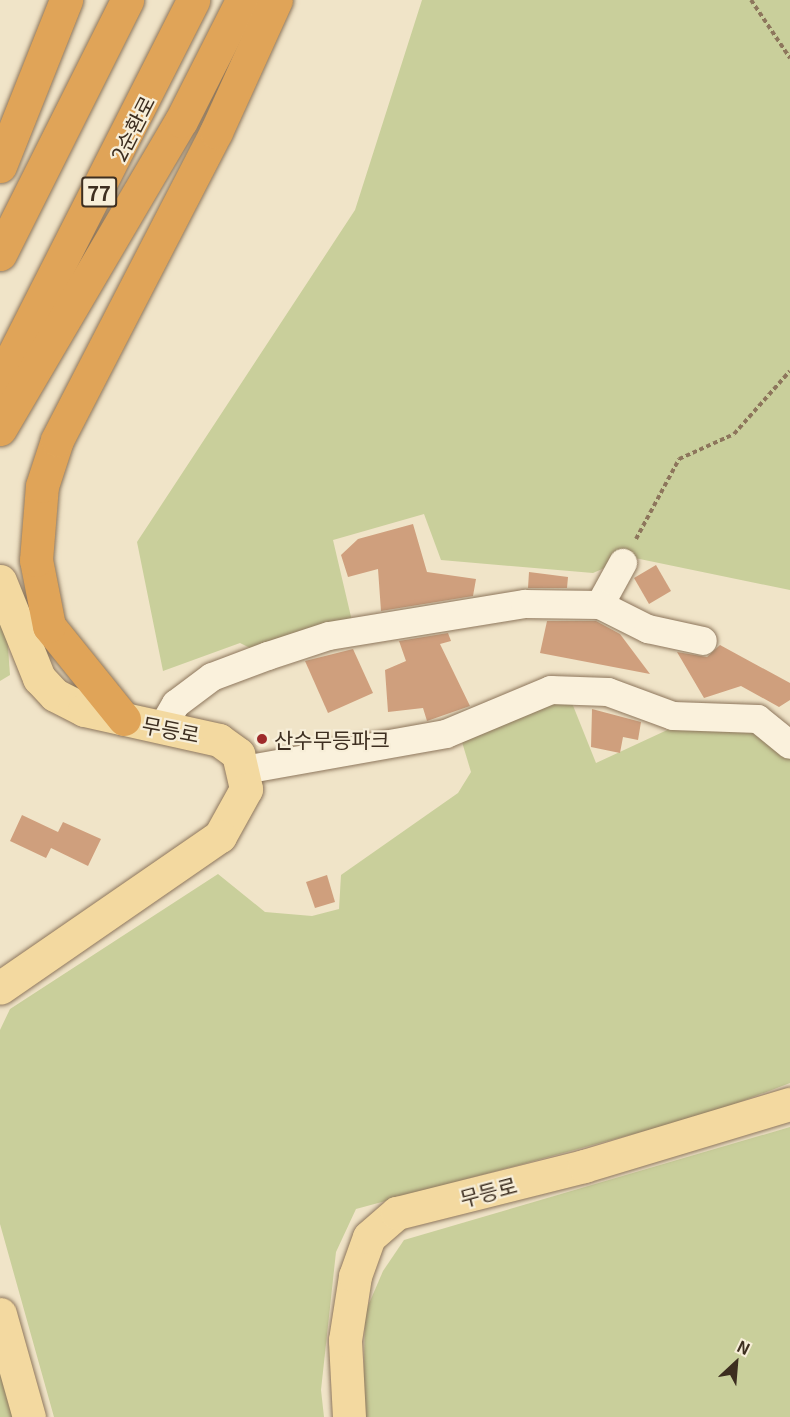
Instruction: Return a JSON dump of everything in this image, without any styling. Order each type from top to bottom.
[{"type":"highway","points":[[0,166],[66,0]]},
{"type":"highway","points":[[0,254],[127,0]]},
{"type":"highway","name":"2순환로","points":[[0,381],[193,0]]},
{"type":"highway","points":[[0,429],[181,121],[242,0]]},
{"type":"highway","points":[[124,719],[49,626],[36,560],[42,486],[57,440],[216,132],[276,0]]},
{"type":"main road","name":"무등로","points":[[0,581],[47,687],[84,710],[219,740],[238,754],[244,770]]},
{"type":"main road","points":[[0,988],[220,836],[243,796],[244,770]]},
{"type":"main road","name":"무등로","points":[[349,1417],[345,1340],[355,1276],[369,1237],[397,1213],[584,1166],[790,1104]]},
{"type":"main road","points":[[0,1314],[29,1417]]},
{"type":"street","points":[[600,605],[623,563]]},
{"type":"street","points":[[162,728],[176,704],[212,677],[329,636],[525,603],[600,605],[648,629],[702,640]]},
{"type":"street","points":[[244,770],[446,734],[551,690],[608,692],[673,716],[758,718],[790,746]]},
{"type":"path","points":[[751,0],[790,58]]},
{"type":"path","points":[[623,563],[679,459],[734,434],[790,371]]},
{"type":"green space","points":[[422,0],[790,0],[790,590],[630,557],[593,573],[441,560],[424,514],[333,540],[352,621],[254,650],[240,643],[163,671],[137,542],[355,210]]},
{"type":"green space","points":[[0,619],[7,634],[10,675],[0,681]]},
{"type":"green space","points":[[547,703],[572,703],[596,763],[678,725],[756,728],[790,756],[790,1083],[711,1113],[356,1209],[336,1252],[321,1390],[324,1417],[54,1417],[0,1224],[0,1030],[10,1009],[218,874],[265,912],[312,916],[339,909],[341,875],[458,793],[471,772],[462,742]]},
{"type":"green space","points":[[790,1127],[790,1417],[363,1417],[365,1313],[383,1271],[404,1240]]},
{"type":"green space","points":[[0,1362],[15,1417],[0,1417]]},
{"type":"building","points":[[413,524],[427,572],[476,579],[473,596],[381,611],[378,569],[348,577],[341,555],[358,539]]},
{"type":"building","points":[[656,565],[671,591],[649,604],[634,578]]},
{"type":"building","points":[[529,572],[568,577],[567,588],[528,588]]},
{"type":"building","points":[[547,621],[596,621],[620,634],[650,674],[540,653]]},
{"type":"building","points":[[448,633],[451,641],[440,644],[470,706],[427,721],[423,708],[388,712],[385,670],[406,661],[399,641]]},
{"type":"building","points":[[720,645],[790,683],[790,700],[779,707],[741,686],[704,698],[677,652],[707,657]]},
{"type":"building","points":[[353,649],[373,693],[328,713],[305,661]]},
{"type":"building","points":[[592,709],[641,722],[638,740],[623,737],[620,753],[591,747]]},
{"type":"building","points":[[22,815],[58,832],[63,822],[101,839],[88,866],[51,848],[46,858],[10,841]]},
{"type":"building","points":[[327,875],[335,902],[315,908],[306,882]]},
{"type":"place","name":"산수무등파크","points":[[262,739]]}]
